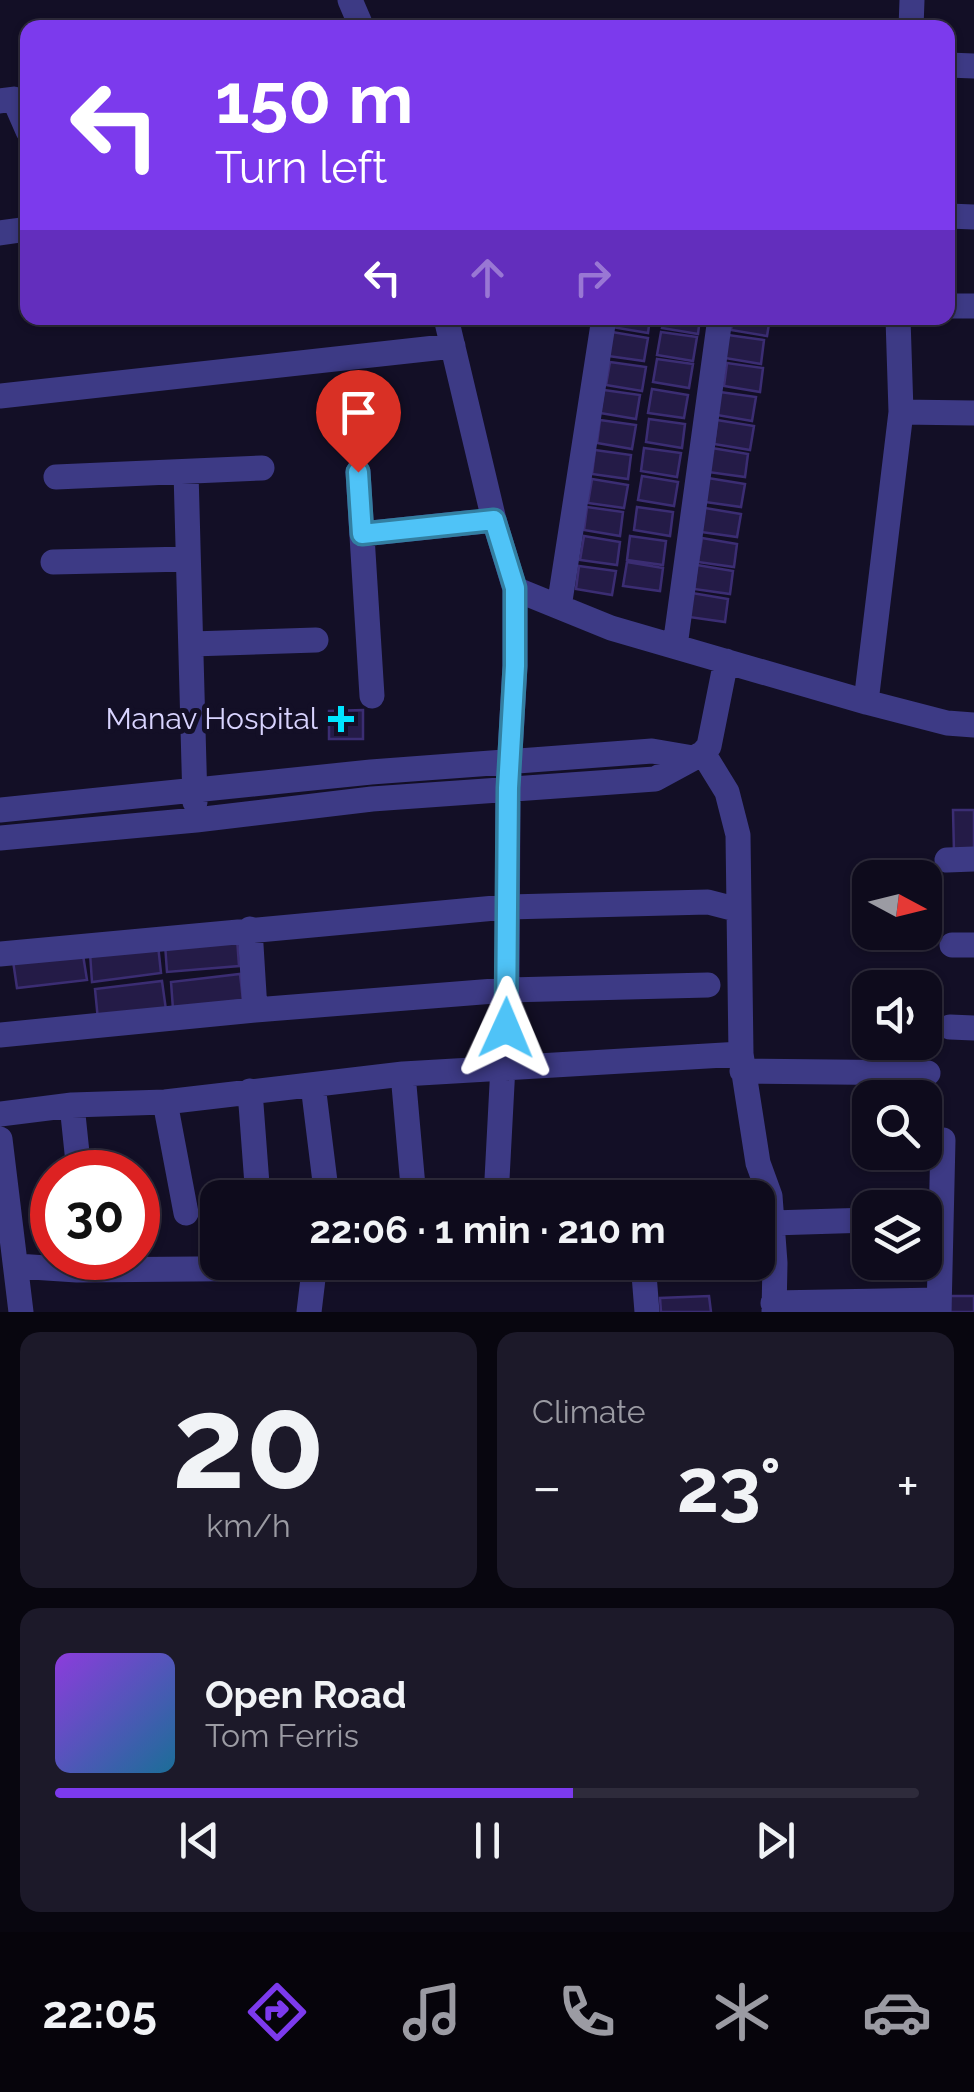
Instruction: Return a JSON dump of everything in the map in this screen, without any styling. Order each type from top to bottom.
[{"type":"street","points":[[0,101],[14,99],[20,113]]},
{"type":"street","points":[[448,325],[494,520],[515,588],[508,776],[507,990],[497,1180]]},
{"type":"street","points":[[559,607],[603,325]]},
{"type":"street","points":[[675,646],[719,325]]},
{"type":"street","points":[[866,702],[902,412],[898,325]]},
{"type":"street","points":[[0,396],[453,346]]},
{"type":"street","points":[[902,412],[974,413]]},
{"type":"street","points":[[56,477],[262,468]]},
{"type":"street","points":[[186,472],[196,820]]},
{"type":"street","points":[[358,472],[372,696]]},
{"type":"street","points":[[362,534],[494,520]]},
{"type":"street","points":[[52,562],[188,558]]},
{"type":"street","points":[[515,588],[611,628],[866,702],[948,723],[974,725]]},
{"type":"street","points":[[191,644],[316,640]]},
{"type":"street","points":[[0,810],[370,772],[656,778],[698,756],[713,732],[726,661]]},
{"type":"street","points":[[698,756],[727,792],[736,820],[742,1063],[764,1180]]},
{"type":"street","points":[[0,838],[196,820],[508,776]]},
{"type":"street","points":[[946,860],[974,859]]},
{"type":"street","points":[[0,954],[506,907],[708,902],[739,910]]},
{"type":"street","points":[[250,929],[255,1010]]},
{"type":"street","points":[[0,1036],[507,990],[708,984]]},
{"type":"street","points":[[0,1114],[72,1105],[165,1102],[504,1066],[742,1063],[928,1073]]},
{"type":"street","points":[[403,1074],[412,1180]]},
{"type":"street","points":[[314,1084],[326,1180]]},
{"type":"street","points":[[250,1091],[257,1180]]},
{"type":"street","points":[[165,1102],[186,1213]]},
{"type":"street","points":[[72,1105],[77,1150]]},
{"type":"street","points":[[0,1139],[22,1312]]},
{"type":"street","points":[[937,1190],[943,1140]]},
{"type":"street","points":[[775,1223],[852,1221]]},
{"type":"street","points":[[16,1266],[76,1270],[200,1267]]},
{"type":"street","points":[[310,1312],[313,1280]]},
{"type":"street","points":[[644,1280],[647,1312]]},
{"type":"street","points":[[775,1280],[774,1308],[939,1306],[937,1280]]},
{"type":"building","points":[[612,325],[649,325],[648,333]]},
{"type":"building","points":[[663,325],[699,325],[698,334],[662,328]]},
{"type":"building","points":[[732,325],[769,325],[767,336],[731,330]]},
{"type":"building","points":[[612,332],[648,338],[644,361],[608,356]]},
{"type":"building","points":[[661,332],[697,337],[693,361],[657,355]]},
{"type":"building","points":[[728,335],[764,340],[761,364],[725,358]]},
{"type":"building","points":[[657,359],[693,364],[689,388],[653,382]]},
{"type":"building","points":[[610,362],[646,367],[642,391],[606,385]]},
{"type":"building","points":[[727,363],[763,368],[760,392],[724,386]]},
{"type":"building","points":[[652,389],[688,395],[684,418],[648,413]]},
{"type":"building","points":[[604,390],[640,395],[636,419],[600,413]]},
{"type":"building","points":[[720,392],[756,397],[752,421],[717,415]]},
{"type":"building","points":[[649,419],[685,424],[682,448],[646,442]]},
{"type":"building","points":[[600,420],[636,425],[632,449],[597,443]]},
{"type":"building","points":[[717,420],[754,426],[750,450],[714,444]]},
{"type":"building","points":[[644,448],[681,453],[677,477],[641,471]]},
{"type":"building","points":[[712,448],[748,454],[745,477],[708,472]]},
{"type":"building","points":[[595,450],[631,455],[628,479],[592,474]]},
{"type":"building","points":[[642,476],[678,482],[674,506],[638,500]]},
{"type":"building","points":[[708,478],[745,484],[741,507],[705,502]]},
{"type":"building","points":[[592,479],[628,485],[624,508],[588,503]]},
{"type":"building","points":[[587,507],[623,512],[620,536],[584,530]]},
{"type":"building","points":[[637,507],[673,512],[670,536],[634,530]]},
{"type":"building","points":[[705,508],[741,514],[737,537],[701,532]]},
{"type":"building","points":[[584,536],[620,542],[617,565],[580,560]]},
{"type":"building","points":[[630,536],[666,541],[663,565],[627,560]]},
{"type":"building","points":[[702,538],[737,544],[734,567],[698,562]]},
{"type":"building","points":[[627,562],[663,568],[660,591],[623,586]]},
{"type":"building","points":[[697,565],[733,571],[730,594],[694,589]]},
{"type":"building","points":[[579,566],[616,571],[612,595],[576,589]]},
{"type":"building","points":[[692,593],[728,599],[725,622],[689,617]]},
{"type":"building","points":[[363,710],[363,739],[329,739],[329,711]]},
{"type":"building","points":[[953,810],[974,810],[974,851],[954,852]]},
{"type":"building","points":[[237,938],[239,966],[167,972],[165,944]]},
{"type":"building","points":[[158,945],[161,973],[92,982],[90,953]]},
{"type":"building","points":[[83,955],[87,980],[17,988],[13,961]]},
{"type":"building","points":[[240,974],[243,1000],[173,1009],[171,982]]},
{"type":"building","points":[[162,981],[166,1010],[98,1020],[95,989]]},
{"type":"building","points":[[709,1296],[711,1312],[661,1312],[660,1298]]},
{"type":"building","points":[[950,1296],[974,1296],[974,1312],[950,1312]]},
{"type":"place","name":"Manav Hospital","points":[[341,719]]},
{"type":"route","points":[[358,472],[362,534],[494,520],[515,588],[506,1028]]}]
